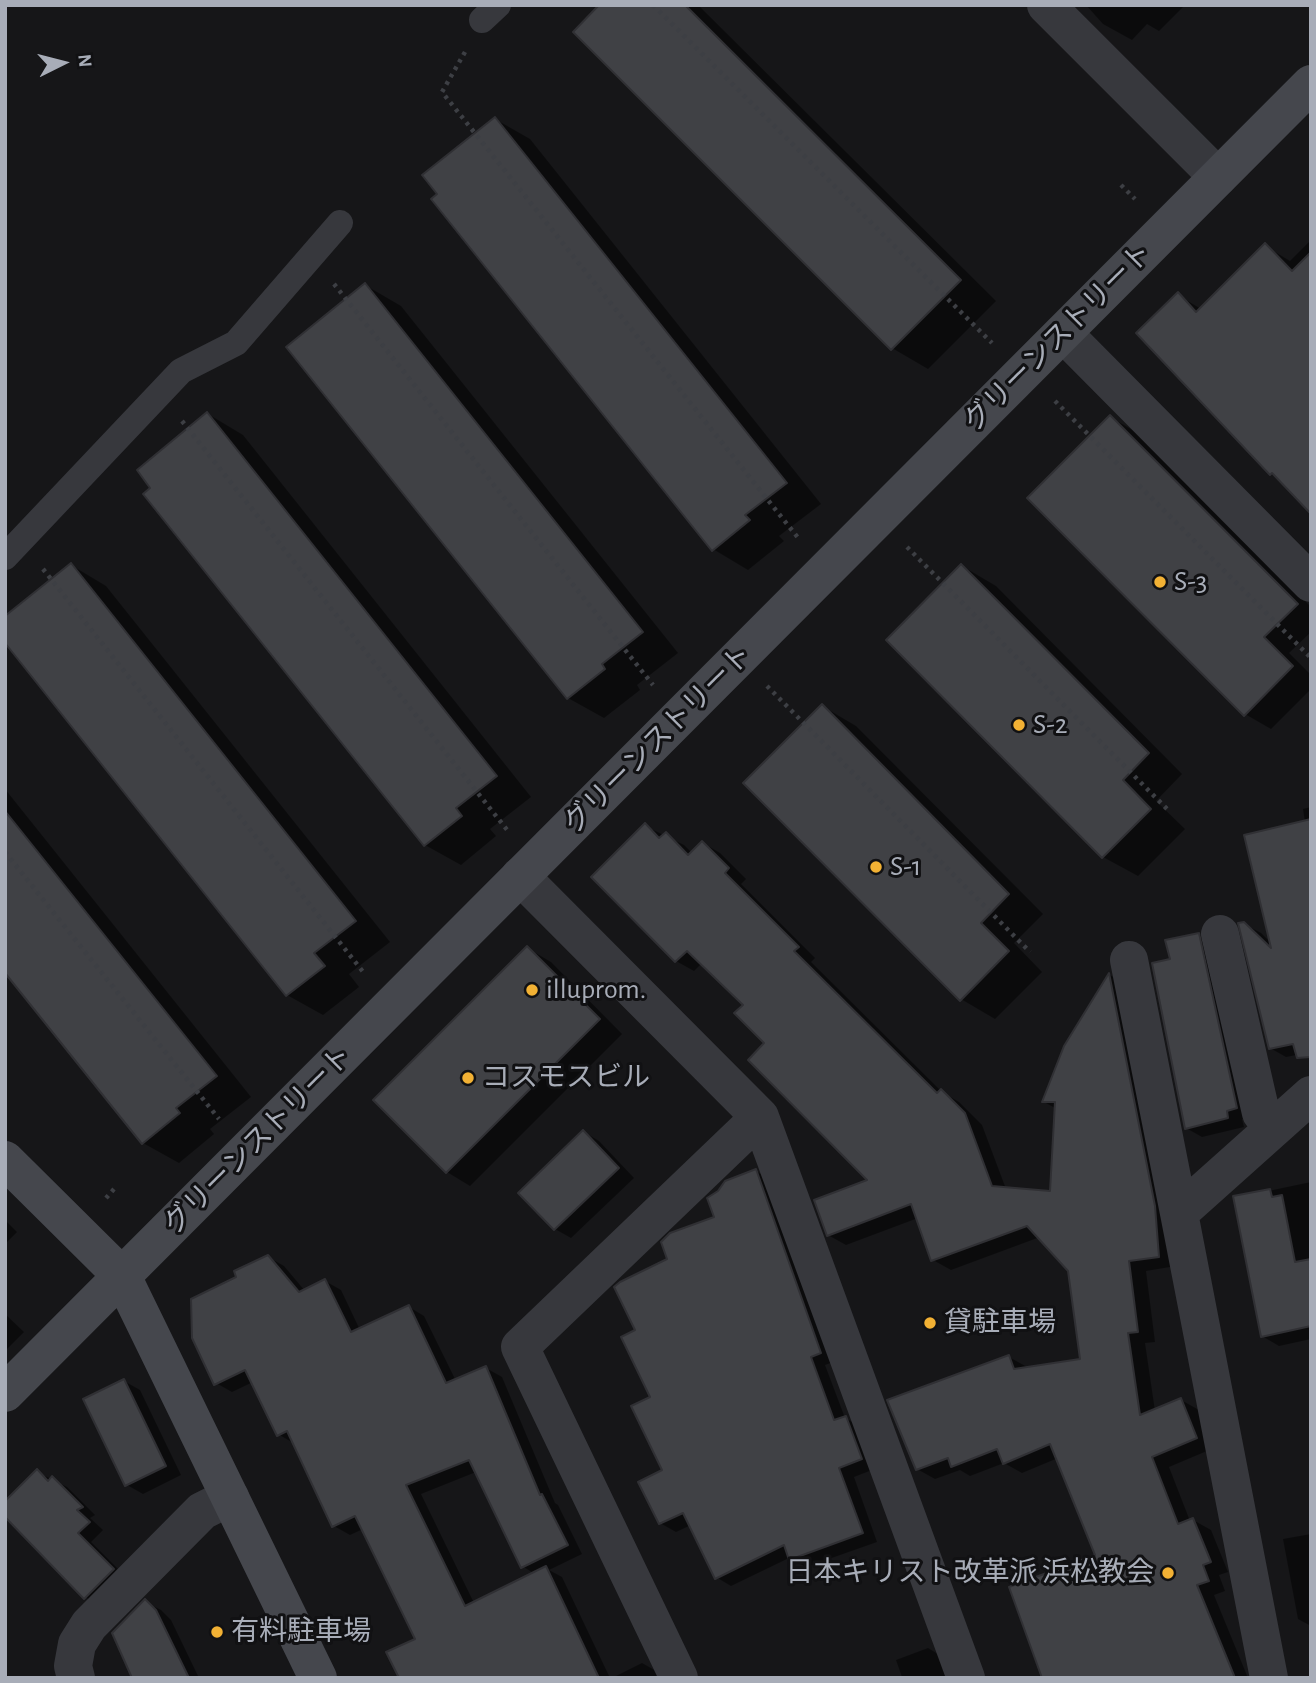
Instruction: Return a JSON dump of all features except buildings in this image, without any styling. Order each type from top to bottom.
[{"type":"street","points":[[1046,5],[1218,177]]},
{"type":"street","name":"グリーンストリート","points":[[5,1393],[1311,84]]},
{"type":"street","points":[[1063,333],[1306,570]]},
{"type":"street","points":[[520,876],[760,1117],[966,1678]]},
{"type":"street","points":[[1220,934],[1261,1113],[1274,1128]]},
{"type":"street","points":[[1129,960],[1269,1678]]},
{"type":"street","points":[[1179,1213],[1311,1095]]},
{"type":"street","points":[[679,1678],[520,1348],[760,1117]]},
{"type":"street","points":[[5,1160],[122,1276],[318,1678]]},
{"type":"street","points":[[76,1678],[73,1666],[77,1644],[89,1625],[202,1511],[230,1497]]},
{"type":"lane","points":[[5,557],[181,372],[236,343],[340,223]]},
{"type":"path","points":[[653,5],[989,340]]},
{"type":"path","points":[[490,13],[442,92],[796,534]]},
{"type":"path","points":[[1121,185],[1132,197]]},
{"type":"path","points":[[331,280],[650,681]]},
{"type":"path","points":[[1058,404],[1311,658]]},
{"type":"path","points":[[179,418],[505,826]]},
{"type":"path","points":[[911,551],[1170,812]]},
{"type":"path","points":[[40,565],[362,970]]},
{"type":"path","points":[[771,691],[1030,951]]},
{"type":"path","points":[[5,852],[216,1116]]},
{"type":"path","points":[[106,1198],[114,1189]]},
{"type":"place","name":"S-3","points":[[1160,582]]},
{"type":"place","name":"S-2","points":[[1019,725]]},
{"type":"place","name":"S-1","points":[[876,867]]},
{"type":"place","name":"illuprom.","points":[[532,990]]},
{"type":"place","name":"コスモスビル","points":[[468,1078]]},
{"type":"place","name":"貸駐車場","points":[[930,1323]]},
{"type":"place","name":"日本キリスト改革派 浜松教会","points":[[1168,1573]]},
{"type":"place","name":"有料駐車場","points":[[217,1632]]}]
